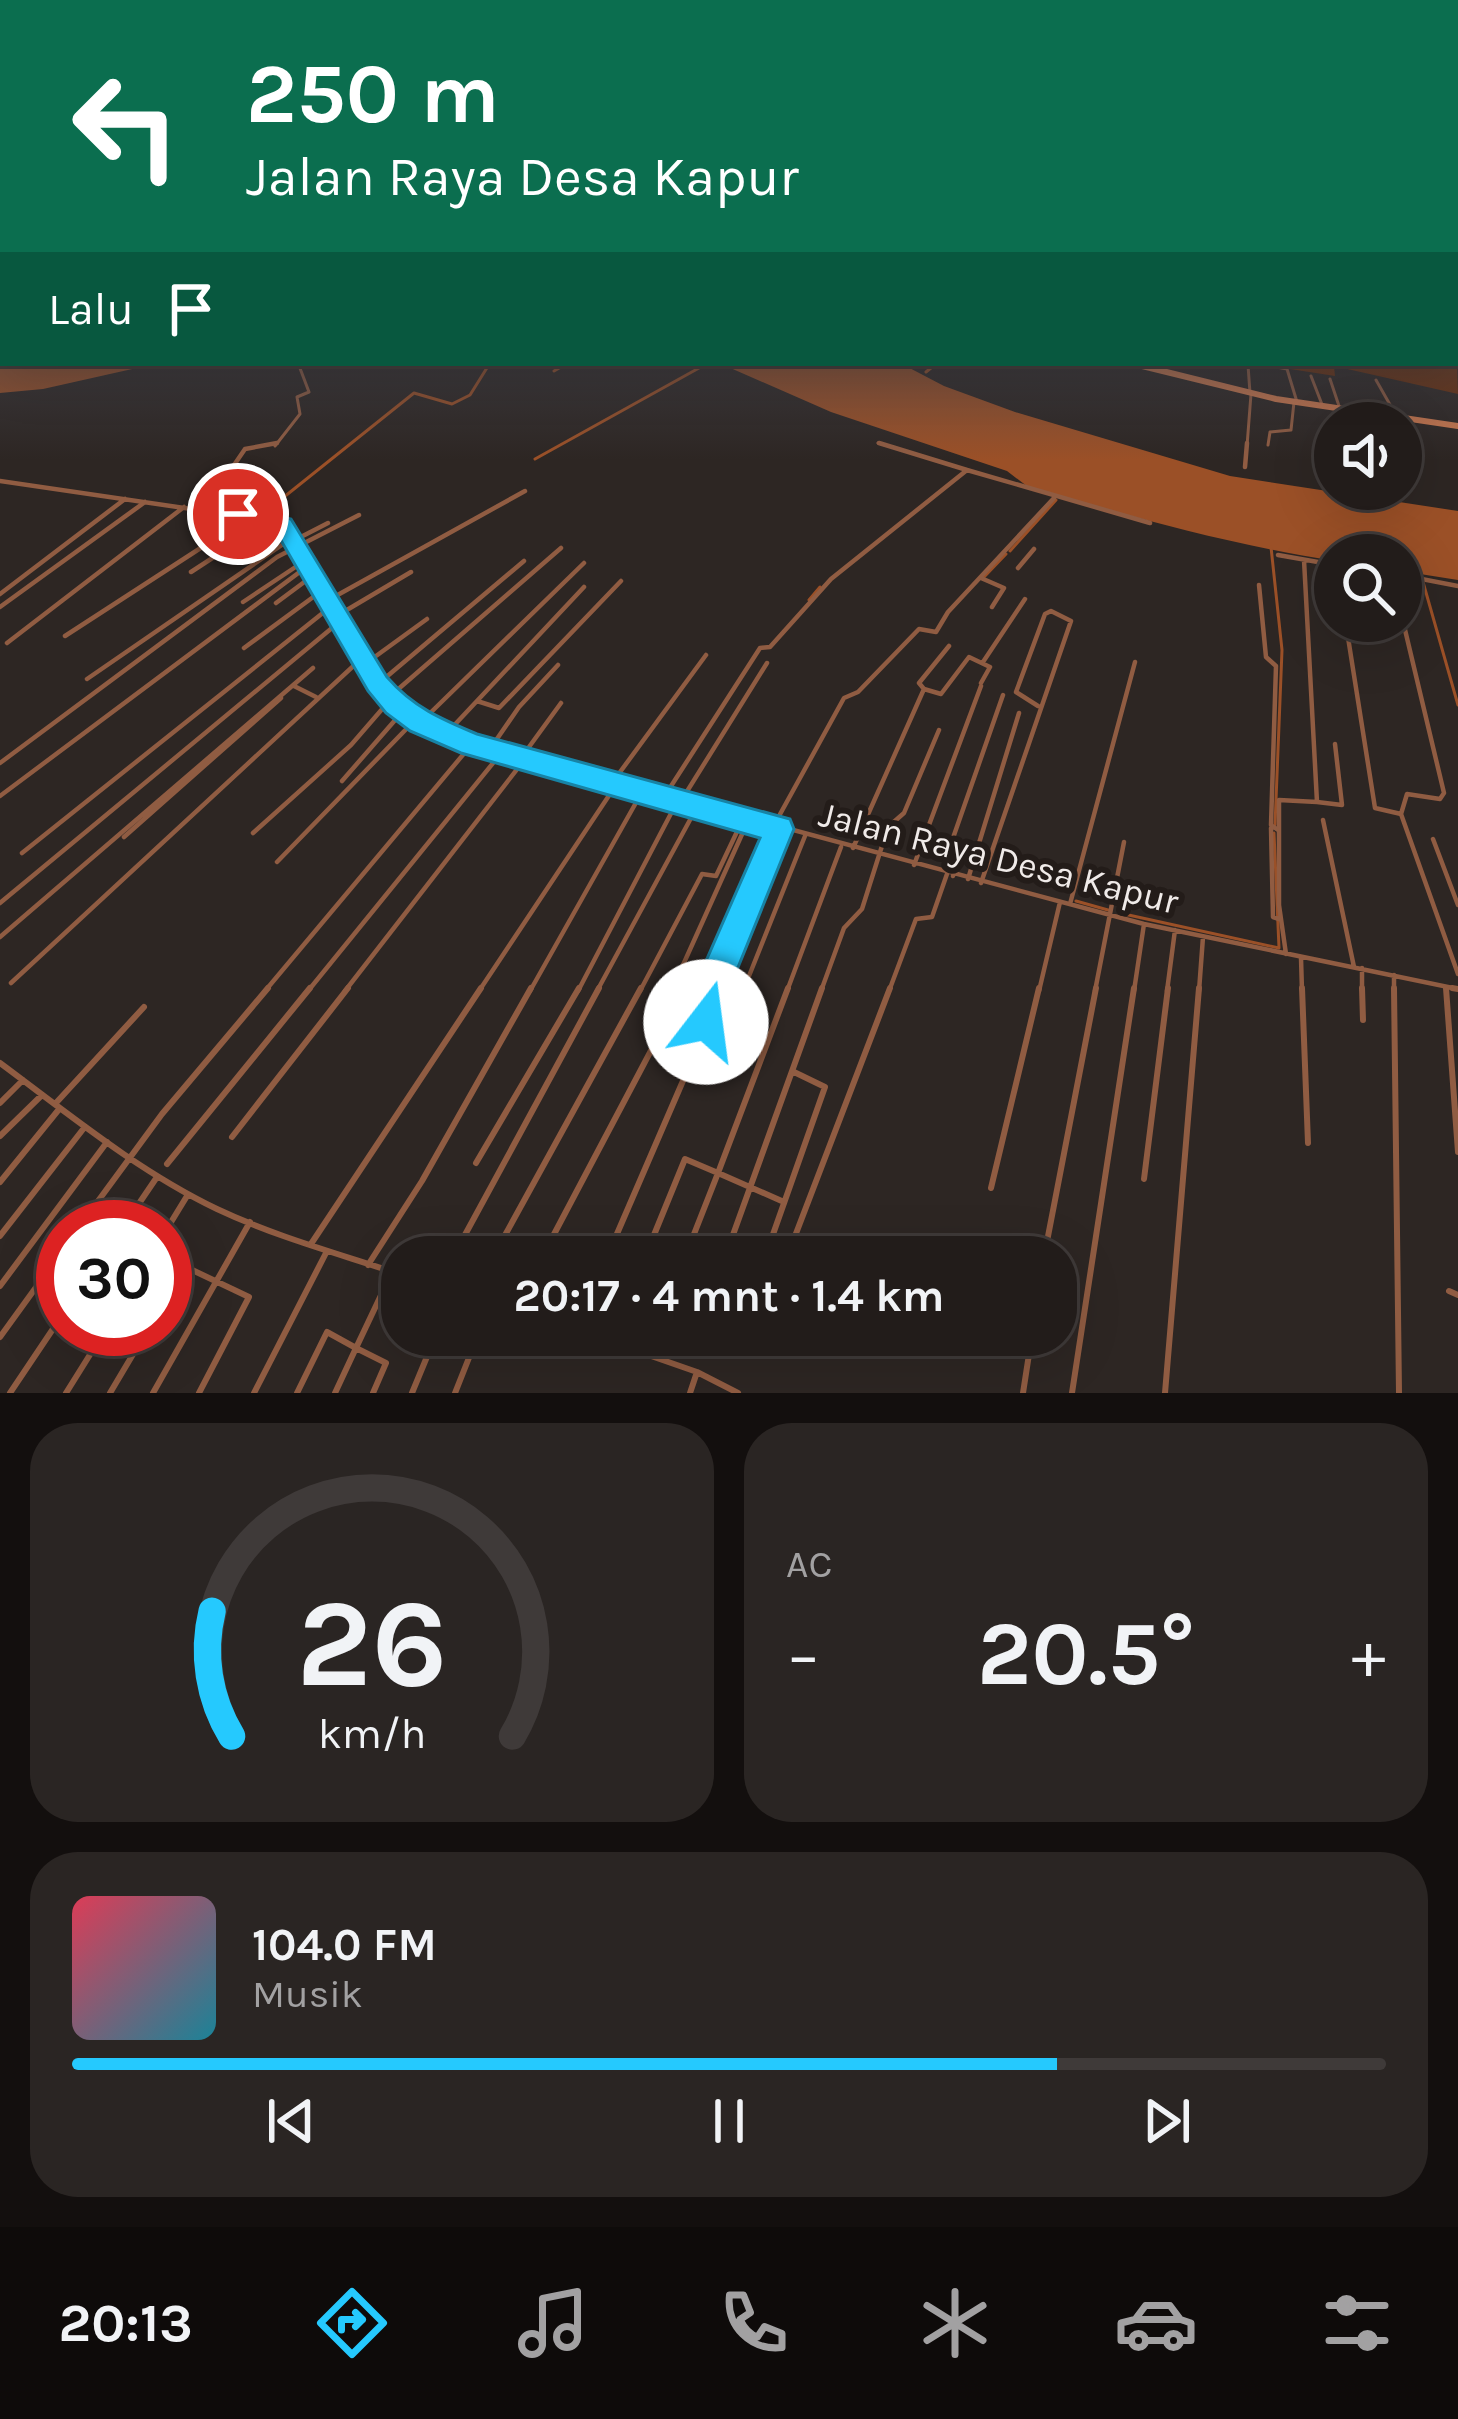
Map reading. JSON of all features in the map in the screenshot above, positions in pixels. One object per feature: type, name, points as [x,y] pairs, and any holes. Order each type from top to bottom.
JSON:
[{"type":"main road","points":[[1142,366],[1314,405]]},
{"type":"main road","points":[[1422,421],[1458,426]]},
{"type":"street","points":[[204,509],[244,448],[274,447],[300,414],[297,398],[309,392],[299,366]]},
{"type":"street","points":[[1245,467],[1251,393],[1248,366]]},
{"type":"street","points":[[1268,446],[1270,432],[1291,430],[1295,402],[1287,369],[1272,366]]},
{"type":"street","points":[[1311,376],[1321,402]]},
{"type":"street","points":[[1330,379],[1338,402]]},
{"type":"street","points":[[1376,380],[1388,402]]},
{"type":"street","points":[[878,443],[1150,523]]},
{"type":"street","points":[[664,797],[760,648],[770,647],[831,579],[911,520],[967,470]]},
{"type":"street","points":[[0,481],[272,519]]},
{"type":"street","points":[[22,853],[327,605],[525,491]]},
{"type":"street","points":[[616,1236],[694,1053],[706,1022],[706,1002],[776,828],[844,698],[858,692],[919,629],[935,633],[944,616],[1054,498]]},
{"type":"street","points":[[0,594],[125,499]]},
{"type":"street","points":[[0,608],[146,502]]},
{"type":"street","points":[[7,643],[184,507]]},
{"type":"street","points":[[0,764],[293,542],[358,515]]},
{"type":"street","points":[[64,637],[250,516]]},
{"type":"street","points":[[191,572],[272,519]]},
{"type":"street","name":"Jalan Raya Desa Kapur","points":[[272,519],[280,521],[336,620],[389,699],[418,721],[472,745],[1144,924],[1458,988]]},
{"type":"street","points":[[87,679],[293,542],[328,524]]},
{"type":"street","points":[[253,833],[351,745],[389,699],[561,548]]},
{"type":"street","points":[[1018,568],[1034,549]]},
{"type":"street","points":[[1278,554],[1314,562]]},
{"type":"street","points":[[1304,560],[1317,802]]},
{"type":"street","points":[[378,684],[524,561]]},
{"type":"street","points":[[277,862],[584,562]]},
{"type":"street","points":[[243,602],[304,565]]},
{"type":"street","points":[[0,796],[304,565]]},
{"type":"street","points":[[0,903],[336,620],[411,572]]},
{"type":"street","points":[[276,603],[311,577]]},
{"type":"street","points":[[981,578],[1004,588],[992,607]]},
{"type":"street","points":[[1422,579],[1458,586]]},
{"type":"street","points":[[476,701],[500,707],[621,581]]},
{"type":"street","points":[[1258,585],[1266,657],[1276,664],[1277,676],[1275,892],[1286,954]]},
{"type":"street","points":[[446,734],[584,587]]},
{"type":"street","points":[[244,648],[320,592]]},
{"type":"street","points":[[983,662],[1025,599]]},
{"type":"street","points":[[981,883],[1071,621],[1051,610],[1045,614],[1016,694],[1038,706]]},
{"type":"street","points":[[11,982],[318,698],[427,619]]},
{"type":"street","points":[[1349,642],[1375,808],[1401,814]]},
{"type":"street","points":[[1408,642],[1444,793],[1440,799],[1407,794],[1401,814],[1458,974]]},
{"type":"street","points":[[914,865],[990,669],[966,658],[940,694],[924,688],[920,683],[949,646]]},
{"type":"street","points":[[311,1244],[614,784],[706,655]]},
{"type":"street","points":[[991,1188],[1065,903],[1135,662]]},
{"type":"street","points":[[476,1163],[570,1005],[679,802],[767,663]]},
{"type":"street","points":[[489,749],[519,706],[558,665]]},
{"type":"street","points":[[0,938],[313,668]]},
{"type":"street","points":[[124,837],[294,686],[318,698]]},
{"type":"street","points":[[853,848],[924,688]]},
{"type":"street","points":[[795,1236],[916,919],[932,917],[961,848],[953,838],[1003,695]]},
{"type":"street","points":[[232,1137],[561,704]]},
{"type":"street","points":[[342,781],[403,711]]},
{"type":"street","points":[[968,879],[1019,712]]},
{"type":"street","points":[[733,1236],[844,928],[862,908],[888,827],[904,813],[939,730]]},
{"type":"street","points":[[1275,829],[1280,799],[1342,805],[1335,744]]},
{"type":"street","points":[[98,1200],[130,1154],[472,745]]},
{"type":"street","points":[[166,1165],[502,752]]},
{"type":"street","points":[[368,1265],[422,1181],[642,792]]},
{"type":"street","points":[[464,1236],[697,807]]},
{"type":"street","points":[[505,1236],[702,874],[717,874],[746,820]]},
{"type":"street","points":[[553,1236],[684,988],[683,965],[746,820]]},
{"type":"street","points":[[1323,820],[1358,968],[1363,1020]]},
{"type":"street","points":[[734,1017],[805,836]]},
{"type":"street","points":[[1433,839],[1458,905]]},
{"type":"street","points":[[1049,1236],[1124,842]]},
{"type":"street","points":[[694,1236],[841,847]]},
{"type":"street","points":[[1072,1393],[1144,924]]},
{"type":"street","points":[[1144,1179],[1174,930]]},
{"type":"street","points":[[1165,1393],[1203,937]]},
{"type":"street","points":[[1301,958],[1308,1143]]},
{"type":"street","points":[[1394,975],[1399,1393]]},
{"type":"street","points":[[1446,987],[1458,1152]]},
{"type":"street","points":[[0,1182],[57,1106],[144,1007]]},
{"type":"street","points":[[0,1063],[84,1128],[188,1194],[250,1222],[381,1269]]},
{"type":"street","points":[[773,1236],[825,1087],[794,1072]]},
{"type":"street","points":[[0,1103],[23,1080]]},
{"type":"street","points":[[0,1136],[42,1095]]},
{"type":"street","points":[[0,1236],[84,1128]]},
{"type":"street","points":[[0,1286],[107,1142]]},
{"type":"street","points":[[654,1236],[685,1159],[784,1202]]},
{"type":"street","points":[[142,1200],[159,1175]]},
{"type":"street","points":[[184,1200],[188,1194]]},
{"type":"street","points":[[153,1393],[250,1222]]},
{"type":"street","points":[[254,1393],[327,1251]]},
{"type":"street","points":[[192,1270],[250,1299],[199,1393]]},
{"type":"street","points":[[0,1337],[36,1287]]},
{"type":"street","points":[[335,1393],[381,1302]]},
{"type":"street","points":[[297,1393],[327,1332],[386,1363],[373,1393]]},
{"type":"street","points":[[10,1393],[36,1354]]},
{"type":"street","points":[[66,1393],[89,1356]]},
{"type":"street","points":[[110,1393],[132,1356]]},
{"type":"street","points":[[412,1393],[427,1356]]},
{"type":"street","points":[[454,1393],[469,1356]]},
{"type":"street","points":[[657,1356],[738,1393]]},
{"type":"street","points":[[1022,1393],[1028,1356]]},
{"type":"street","points":[[691,1393],[697,1372]]},
{"type":"shaded area","points":[[0,366],[146,366],[43,389],[0,393]]},
{"type":"shaded area","points":[[726,366],[906,366],[1015,412],[1230,476],[1314,489],[1314,510],[1422,510],[1422,505],[1458,511],[1458,580],[1422,574],[1422,534],[1314,534],[1314,557],[1180,529],[1028,487],[1007,471],[831,412]]},
{"type":"shaded area","points":[[1334,366],[1335,376],[1290,369]]},
{"type":"shaded area","points":[[1334,366],[1457,366],[1458,394]]},
{"type":"waterway","points":[[274,505],[414,393],[452,404],[470,395],[488,366]]},
{"type":"waterway","points":[[554,371],[563,366]]},
{"type":"waterway","points":[[535,459],[703,366]]},
{"type":"waterway","points":[[926,372],[933,366]]},
{"type":"waterway","points":[[1010,551],[1056,500]]},
{"type":"waterway","points":[[1271,547],[1282,650],[1275,825]]},
{"type":"waterway","points":[[984,577],[1006,554]]},
{"type":"waterway","points":[[1423,582],[1458,705]]},
{"type":"waterway","points":[[809,600],[820,587]]},
{"type":"waterway","points":[[1124,914],[1279,948],[1274,833]]},
{"type":"waterway","points":[[1076,901],[1108,910]]},
{"type":"route","points":[[238,514],[283,524],[378,684],[395,705],[420,723],[472,745],[779,829],[706,1002],[706,1022]]}]
